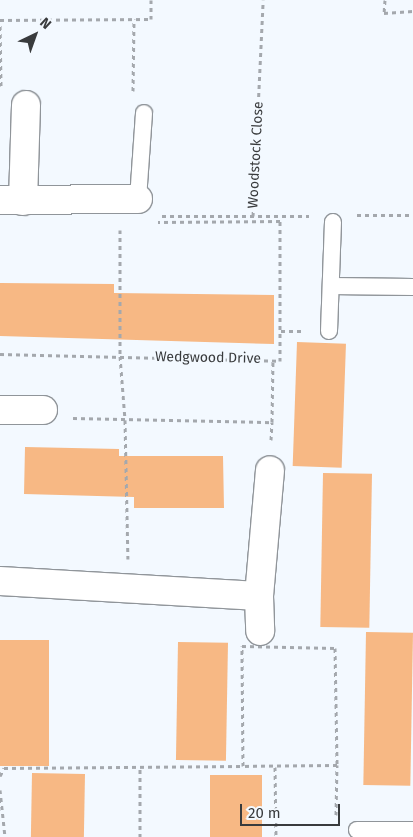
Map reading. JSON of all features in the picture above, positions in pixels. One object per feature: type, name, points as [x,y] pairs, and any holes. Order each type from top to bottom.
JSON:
[{"type":"street","points":[[26,105],[12,200],[143,210]]},
{"type":"street","points":[[0,410],[44,410]]},
{"type":"street","points":[[260,631],[260,596],[270,470]]},
{"type":"street","points":[[0,582],[260,596]]},
{"type":"lane","points":[[143,210],[144,113]]},
{"type":"lane","points":[[329,331],[332,222]]},
{"type":"lane","points":[[331,286],[413,287]]},
{"type":"lane","points":[[357,830],[413,830]]},
{"type":"path","points":[[26,105],[1,104],[0,20],[150,19],[151,0]]},
{"type":"path","name":"Woodstock Close","points":[[143,210],[150,216],[254,216],[263,0]]},
{"type":"path","points":[[385,0],[384,13],[413,11]]},
{"type":"path","points":[[134,19],[132,100],[144,113]]},
{"type":"path","points":[[143,210],[280,221],[280,360],[274,359]]},
{"type":"path","points":[[120,222],[120,356],[125,420],[128,588]]},
{"type":"path","name":"Wedgwood Drive","points":[[0,354],[274,359],[272,422],[60,418],[44,410]]},
{"type":"path","points":[[243,766],[242,646],[335,648],[336,821]]},
{"type":"path","points":[[0,776],[4,768],[337,766]]},
{"type":"path","points":[[140,767],[140,837]]},
{"type":"path","points":[[275,767],[276,837]]},
{"type":"path","points":[[0,790],[5,837]]},
{"type":"building","points":[[0,283],[114,284],[114,293],[274,295],[274,344],[0,336]]},
{"type":"building","points":[[297,342],[346,344],[342,468],[293,466]]},
{"type":"building","points":[[25,447],[119,449],[119,456],[223,456],[224,508],[134,508],[134,497],[24,494]]},
{"type":"building","points":[[323,473],[372,474],[369,628],[320,627]]},
{"type":"building","points":[[366,632],[413,633],[410,786],[363,785]]},
{"type":"building","points":[[0,640],[49,640],[49,766],[0,766]]},
{"type":"building","points":[[178,642],[228,643],[226,761],[176,760]]},
{"type":"building","points":[[32,773],[85,774],[84,837],[31,837]]},
{"type":"building","points":[[210,775],[262,775],[262,837],[210,837]]}]
